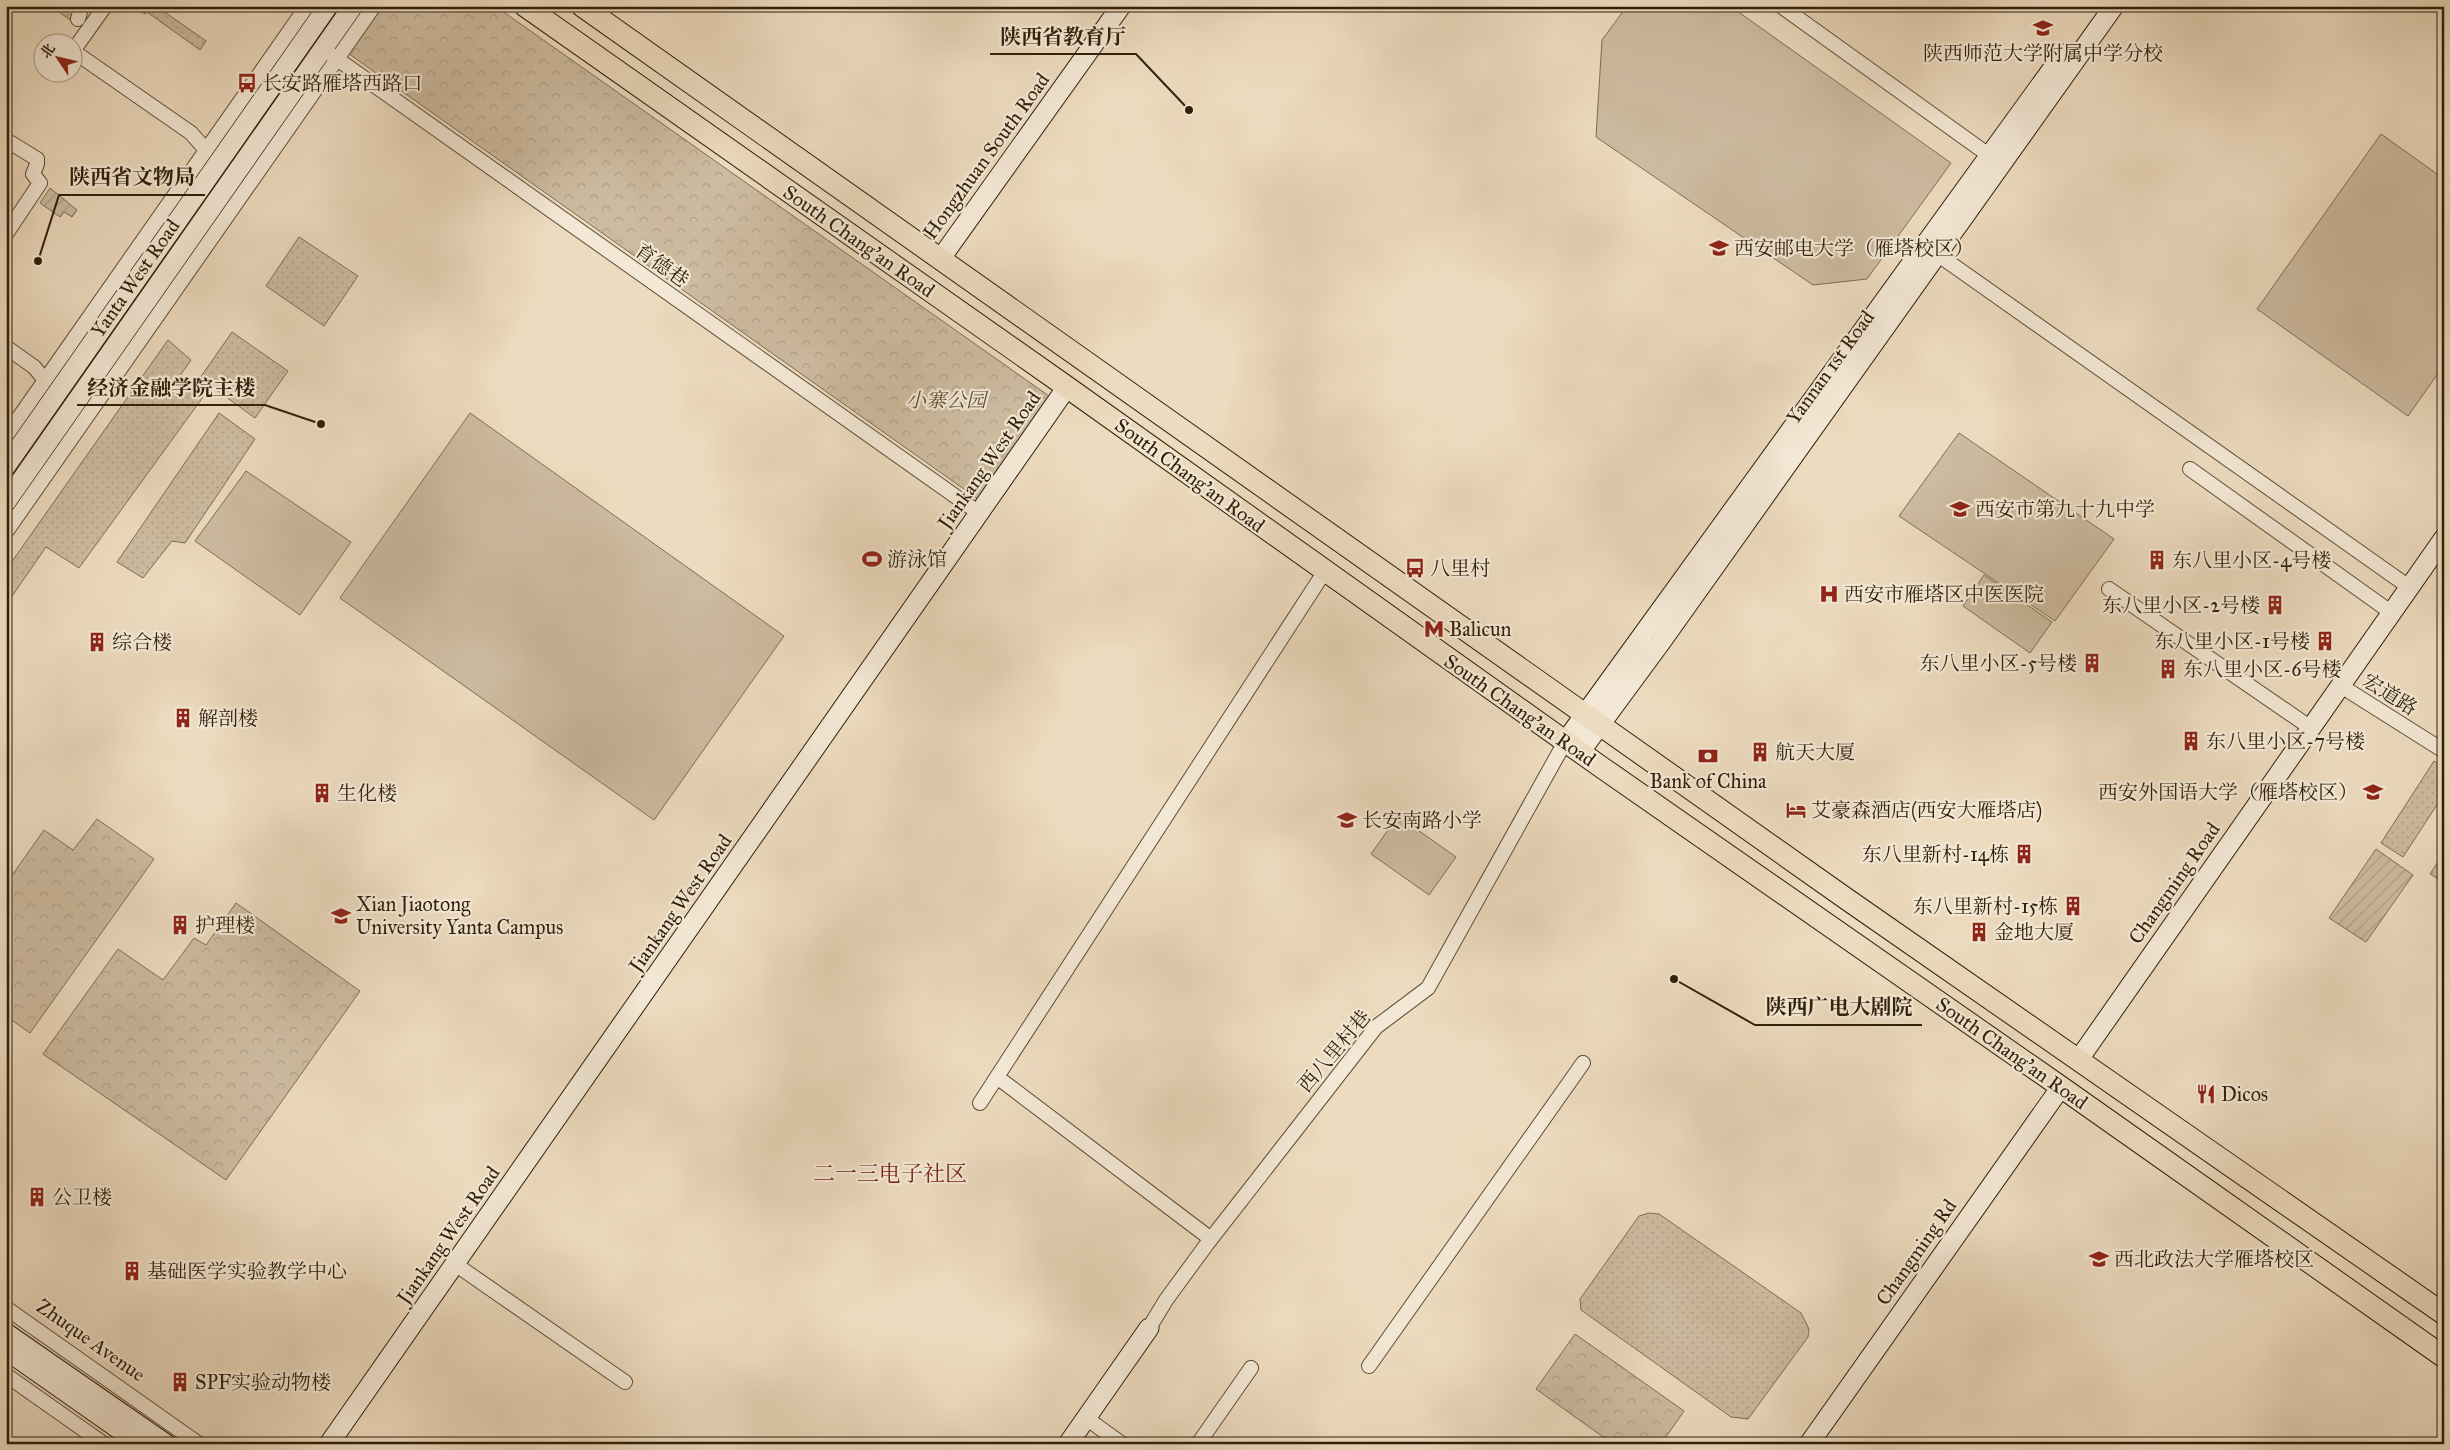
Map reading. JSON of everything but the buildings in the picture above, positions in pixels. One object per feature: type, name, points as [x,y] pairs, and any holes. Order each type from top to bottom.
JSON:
[{"type":"main road","name":"South Chang'an Road","points":[[525,6],[1067,387],[1572,747],[2061,1087],[2444,1357]]},
{"type":"main road","name":"South Chang'an Road","points":[[582,6],[1592,719],[2444,1314]]},
{"type":"street","points":[[105,6],[73,51],[194,136],[206,150]]},
{"type":"street","points":[[6,436],[307,6]]},
{"type":"street","name":"Yanta West Road","points":[[6,466],[328,6]]},
{"type":"street","name":"Yanta West Road","points":[[6,502],[330,54],[353,6]]},
{"type":"street","points":[[6,532],[330,54],[374,6]]},
{"type":"street","name":"Hongzhuan South Road","points":[[941,258],[1121,6]]},
{"type":"street","points":[[1781,6],[1990,156]]},
{"type":"street","name":"Yannan 1st Road","points":[[1931,250],[1990,156],[2098,6]]},
{"type":"street","name":"Yannan 1st Road","points":[[1572,747],[1931,250],[2114,6]]},
{"type":"street","name":"育德巷","points":[[330,54],[979,512]]},
{"type":"street","points":[[6,146],[11,143],[15,144],[35,158],[37,164],[33,174],[40,183],[6,234]]},
{"type":"street","points":[[1931,250],[2409,587]]},
{"type":"street","points":[[6,347],[34,367],[45,380]]},
{"type":"street","name":"Jiankang West Road","points":[[329,1444],[1067,387]]},
{"type":"street","points":[[2190,469],[2392,613]]},
{"type":"street","name":"Changming Road","points":[[2079,1059],[2444,538]]},
{"type":"street","points":[[980,1103],[1325,571]]},
{"type":"street","points":[[2109,589],[2311,728]]},
{"type":"street","name":"宏道路","points":[[2341,686],[2444,751]]},
{"type":"street","name":"西八里村巷","points":[[1149,1328],[1166,1300],[1211,1239],[1376,1027],[1428,988],[1572,747]]},
{"type":"street","points":[[1369,1366],[1583,1063]]},
{"type":"street","points":[[997,1077],[1211,1239]]},
{"type":"street","name":"Changming Rd","points":[[1809,1444],[2061,1087]]},
{"type":"street","points":[[455,1264],[625,1382]]},
{"type":"street","name":"Zhuque Avenue","points":[[6,1308],[199,1444]]},
{"type":"street","points":[[1068,1444],[1149,1328]]},
{"type":"street","points":[[6,1333],[166,1444]]},
{"type":"street","points":[[6,1350],[140,1444]]},
{"type":"street","points":[[1198,1444],[1251,1368]]},
{"type":"street","points":[[6,1375],[104,1444]]},
{"type":"street","points":[[1086,1418],[1122,1444]]},
{"type":"green space","points":[[50,6],[68,6],[78,13],[72,21]]},
{"type":"green space","points":[[138,6],[156,6],[206,41],[200,50],[147,12],[145,14],[137,9]]},
{"type":"green space","name":"小寨公园","points":[[376,6],[495,6],[1049,396],[978,499],[345,51]]},
{"type":"green space","points":[[1627,6],[1730,6],[1951,163],[1867,279],[1813,285],[1596,137],[1602,40]]},
{"type":"green space","points":[[2381,134],[2444,179],[2444,365],[2408,416],[2257,309]]},
{"type":"green space","points":[[50,188],[77,210],[72,217],[64,212],[60,217],[40,203]]},
{"type":"green space","points":[[299,237],[358,276],[324,326],[266,286]]},
{"type":"green space","points":[[232,332],[288,371],[255,418],[200,378]]},
{"type":"green space","points":[[168,340],[191,360],[177,380],[203,397],[79,568],[46,547],[6,605],[6,570]]},
{"type":"green space","points":[[219,413],[255,439],[185,543],[172,541],[143,578],[117,562]]},
{"type":"green space","points":[[470,413],[784,636],[654,820],[340,598]]},
{"type":"green space","points":[[1959,433],[2114,539],[2055,621],[1899,516]]},
{"type":"green space","points":[[246,471],[351,542],[300,615],[195,541]]},
{"type":"green space","points":[[1984,575],[2052,622],[2030,653],[1963,606]]},
{"type":"green space","points":[[2434,761],[2444,767],[2444,794],[2403,857],[2381,843]]},
{"type":"green space","points":[[1398,816],[1456,857],[1429,895],[1371,854]]},
{"type":"green space","points":[[97,819],[154,859],[30,1033],[6,1016],[6,884],[44,830],[73,850]]},
{"type":"green space","points":[[2376,849],[2413,875],[2366,942],[2329,918]]},
{"type":"green space","points":[[2444,853],[2444,882],[2430,874]]},
{"type":"green space","points":[[236,903],[360,991],[226,1180],[43,1054],[118,949],[163,980],[194,938],[206,945]]},
{"type":"green space","points":[[1649,1213],[1659,1214],[1801,1313],[1809,1329],[1808,1337],[1748,1419],[1731,1417],[1581,1310],[1580,1299],[1639,1216]]},
{"type":"green space","points":[[1575,1334],[1684,1411],[1661,1444],[1613,1444],[1536,1389]]},
{"type":"place","name":"陕西师范大学附属中学分校","points":[[2043,28]]},
{"type":"place","name":"长安路雁塔西路口","points":[[247,83]]},
{"type":"place","name":"陕西省教育厅","points":[[1189,110]]},
{"type":"place","name":"西安邮电大学（雁塔校区）","points":[[1719,248]]},
{"type":"place","name":"陕西省文物局","points":[[38,261]]},
{"type":"place","name":"经济金融学院主楼","points":[[321,424]]},
{"type":"place","name":"西安市第九十九中学","points":[[1960,509]]},
{"type":"place","name":"游泳馆","points":[[872,559]]},
{"type":"place","name":"东八里小区-4号楼","points":[[2157,560]]},
{"type":"place","name":"八里村","points":[[1415,568]]},
{"type":"place","name":"西安市雁塔区中医医院","points":[[1829,594]]},
{"type":"place","name":"东八里小区-2号楼","points":[[2275,605]]},
{"type":"place","name":"Balicun","points":[[1434,629]]},
{"type":"place","name":"东八里小区-1号楼","points":[[2325,641]]},
{"type":"place","name":"综合楼","points":[[97,642]]},
{"type":"place","name":"东八里小区-5号楼","points":[[2092,663]]},
{"type":"place","name":"东八里小区-6号楼","points":[[2168,669]]},
{"type":"place","name":"解剖楼","points":[[183,718]]},
{"type":"place","name":"东八里小区-7号楼","points":[[2191,741]]},
{"type":"place","name":"航天大厦","points":[[1760,752]]},
{"type":"place","name":"Bank of China","points":[[1708,756]]},
{"type":"place","name":"西安外国语大学（雁塔校区）","points":[[2373,792]]},
{"type":"place","name":"生化楼","points":[[322,793]]},
{"type":"place","name":"艾豪森酒店(西安大雁塔店)","points":[[1796,810]]},
{"type":"place","name":"长安南路小学","points":[[1347,820]]},
{"type":"place","name":"东八里新村-14栋","points":[[2024,854]]},
{"type":"place","name":"东八里新村-15栋","points":[[2073,906]]},
{"type":"place","name":"Xian Jiaotong University Yanta Campus","points":[[341,916]]},
{"type":"place","name":"护理楼","points":[[180,925]]},
{"type":"place","name":"金地大厦","points":[[1979,932]]},
{"type":"place","name":"陕西广电大剧院","points":[[1674,979]]},
{"type":"place","name":"Dicos","points":[[2206,1094]]},
{"type":"place","name":"公卫楼","points":[[37,1197]]},
{"type":"place","name":"西北政法大学雁塔校区","points":[[2099,1259]]},
{"type":"place","name":"基础医学实验教学中心","points":[[132,1271]]},
{"type":"place","name":"SPF实验动物楼","points":[[180,1382]]},
{"type":"district","name":"二一三电子社区","points":[[890,1173]]}]
